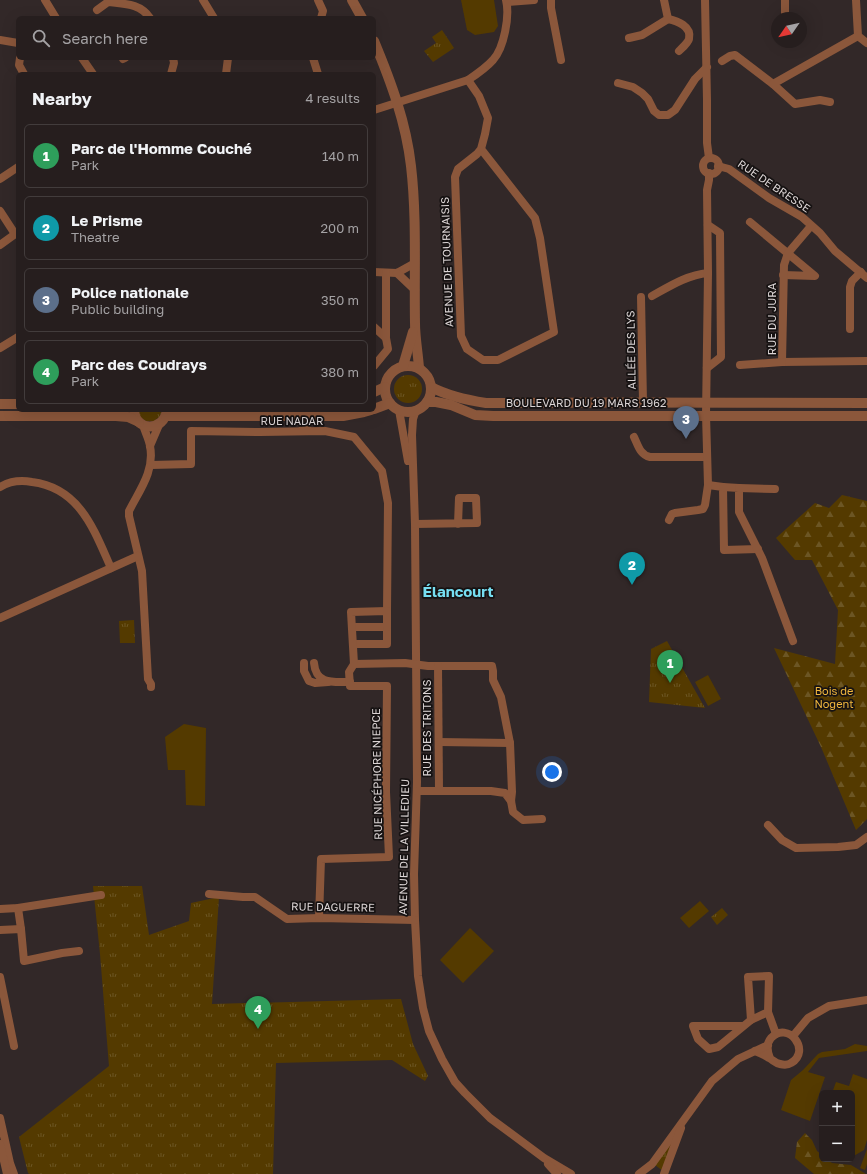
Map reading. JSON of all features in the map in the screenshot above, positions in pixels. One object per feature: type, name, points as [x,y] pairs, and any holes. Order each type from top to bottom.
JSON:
[{"type":"street","points":[[45,0],[55,16]]},
{"type":"street","points":[[203,0],[213,16]]},
{"type":"street","points":[[318,0],[323,11],[322,16]]},
{"type":"street","points":[[352,0],[361,16]]},
{"type":"street","points":[[376,109],[468,80],[480,72],[494,60],[502,45],[506,30],[506,1],[534,0]]},
{"type":"street","points":[[551,0],[551,8],[562,60]]},
{"type":"street","points":[[664,0],[668,19]]},
{"type":"street","points":[[705,0],[708,158],[704,162],[703,166],[705,171],[709,173],[715,172],[717,170],[718,163],[715,160],[708,158]]},
{"type":"street","points":[[784,12],[785,0]]},
{"type":"street","points":[[856,0],[858,36],[867,43]]},
{"type":"street","points":[[97,10],[108,2],[134,5],[146,12],[149,16]]},
{"type":"street","points":[[629,38],[642,35],[668,19],[676,21],[684,26],[689,33],[689,40],[679,51]]},
{"type":"street","points":[[773,84],[858,36]]},
{"type":"street","points":[[0,40],[16,43]]},
{"type":"street","points":[[376,46],[391,82],[403,121],[411,166],[415,215],[415,325],[419,368]]},
{"type":"street","points":[[722,61],[735,55],[773,84],[795,104],[820,100],[830,102]]},
{"type":"street","points":[[20,60],[19,65],[23,72]]},
{"type":"street","points":[[83,60],[92,72]]},
{"type":"street","points":[[172,72],[173,60]]},
{"type":"street","points":[[226,72],[230,60]]},
{"type":"street","points":[[314,60],[317,72]]},
{"type":"street","points":[[618,83],[642,93],[648,99],[654,110],[660,115],[668,115],[675,110],[695,79],[707,67]]},
{"type":"street","points":[[468,80],[479,96],[488,118],[481,149]]},
{"type":"street","name":"AVENUE DE TOURNAISIS","points":[[481,149],[535,218],[540,238],[554,332],[498,360],[483,360],[467,349],[460,336],[455,177],[458,169],[481,149]]},
{"type":"street","name":"RUE DE BRESSE","points":[[718,166],[729,169],[769,198],[802,217],[820,233],[835,251],[864,275]]},
{"type":"street","points":[[0,180],[16,168]]},
{"type":"street","points":[[669,520],[672,514],[675,513],[702,509],[705,505],[708,485],[706,403],[708,225],[706,190],[709,180],[709,173]]},
{"type":"street","points":[[0,212],[16,232]]},
{"type":"street","points":[[750,222],[815,276],[783,275]]},
{"type":"street","points":[[707,368],[722,357],[720,233],[708,225]]},
{"type":"street","name":"RUE DU JURA","points":[[812,226],[788,253],[784,265],[782,362],[867,361]]},
{"type":"street","points":[[0,245],[16,234]]},
{"type":"street","points":[[376,272],[397,273],[415,263]]},
{"type":"street","points":[[376,364],[388,349],[386,338],[386,273]]},
{"type":"street","points":[[397,273],[415,290]]},
{"type":"street","points":[[652,296],[685,278],[708,273]]},
{"type":"street","points":[[850,329],[850,288],[852,281],[864,275]]},
{"type":"street","name":"ALLÉE DES LYS","points":[[641,297],[643,402]]},
{"type":"street","points":[[403,366],[415,325]]},
{"type":"street","points":[[376,329],[386,338]]},
{"type":"street","points":[[0,348],[16,337]]},
{"type":"street","points":[[740,365],[782,362]]},
{"type":"street","points":[[403,366],[414,366],[419,368],[427,376],[431,387],[427,402],[416,410],[405,412],[399,410],[390,403],[387,398],[384,387],[388,376],[392,371],[403,366]]},
{"type":"street","points":[[376,391],[384,387]]},
{"type":"street","name":"BOULEVARD DU 19 MARS 1962","points":[[431,387],[439,392],[463,400],[486,403],[867,402]]},
{"type":"street","name":"BOULEVARD DU 19 MARS 1962","points":[[427,402],[451,405],[475,415],[867,416]]},
{"type":"street","points":[[376,408],[390,403]]},
{"type":"street","points":[[0,404],[16,404]]},
{"type":"street","name":"AVENUE DE LA VILLEDIEU","points":[[399,410],[413,487]]},
{"type":"street","name":"AVENUE DE LA VILLEDIEU","points":[[416,410],[412,426],[417,791],[414,874],[418,976],[423,1008],[429,1031],[457,1084],[490,1118],[544,1158],[571,1174]]},
{"type":"street","points":[[134,412],[136,418],[141,423],[150,446],[151,465],[146,480],[128,516],[142,571],[148,679],[151,687]]},
{"type":"street","points":[[150,446],[166,413],[343,416],[364,412]]},
{"type":"street","points":[[271,415],[273,430],[308,430],[297,416]]},
{"type":"street","points":[[0,416],[116,416],[128,417],[148,427],[159,425]]},
{"type":"street","name":"RUE NADAR","points":[[151,465],[191,464],[191,431],[325,431],[354,437],[382,471],[388,502],[388,599],[387,644],[353,644]]},
{"type":"street","points":[[634,437],[642,453],[646,456],[707,457]]},
{"type":"street","points":[[0,487],[6,483],[21,480],[42,483],[63,493],[78,506],[93,527],[111,568]]},
{"type":"street","points":[[708,485],[775,489]]},
{"type":"street","points":[[723,487],[724,550],[758,549]]},
{"type":"street","points":[[739,488],[739,512],[762,558],[793,641]]},
{"type":"street","points":[[414,524],[458,524]]},
{"type":"street","points":[[0,618],[138,556]]},
{"type":"street","points":[[304,663],[304,671],[309,681],[315,683],[350,682],[349,672],[354,664],[351,612],[387,610]]},
{"type":"street","points":[[352,627],[387,627]]},
{"type":"street","points":[[314,663],[315,669],[319,676],[328,682]]},
{"type":"street","points":[[354,664],[404,663],[438,666],[492,666],[494,671],[493,680],[500,697],[510,743],[511,801],[513,812],[523,820],[542,819]]},
{"type":"street","name":"RUE DES TRITONS","points":[[438,666],[439,790]]},
{"type":"street","name":"RUE NICÉPHORE NIEPCE","points":[[319,918],[322,859],[389,857],[386,792],[387,686],[350,686],[350,682]]},
{"type":"street","points":[[438,742],[510,743]]},
{"type":"street","points":[[417,791],[491,791],[504,794],[511,801]]},
{"type":"street","points":[[768,825],[782,840],[796,848],[856,845],[867,837]]},
{"type":"street","name":"RUE DAGUERRE","points":[[209,894],[255,897],[287,919],[319,918],[415,920]]},
{"type":"street","points":[[0,909],[18,908],[101,895]]},
{"type":"street","points":[[18,908],[24,961],[79,951]]},
{"type":"street","points":[[0,930],[21,929]]},
{"type":"street","points":[[751,1020],[748,977],[768,976],[768,1012],[776,1034]]},
{"type":"street","points":[[0,977],[14,1046]]},
{"type":"street","points":[[794,1036],[808,1018],[829,1006],[867,1000]]},
{"type":"street","points":[[743,1026],[693,1026],[698,1039],[709,1049],[718,1047],[751,1020],[768,1012]]},
{"type":"street","points":[[755,1051],[779,1064],[790,1064],[798,1056],[800,1051],[797,1040],[794,1036],[785,1033],[776,1034],[768,1045],[768,1053],[770,1058]]},
{"type":"street","points":[[640,1174],[652,1164],[712,1081],[738,1059],[768,1045]]},
{"type":"street","points":[[0,1118],[10,1163],[15,1174],[8,1174],[0,1144]]},
{"type":"street","points":[[664,1174],[677,1142],[683,1121]]},
{"type":"street","name":"AVENUE DE LA VILLEDIEU","points":[[544,1158],[558,1174]]},
{"type":"green space","points":[[461,0],[494,0],[498,26],[494,32],[475,35],[467,30]]},
{"type":"green space","points":[[442,30],[454,48],[433,62],[424,51],[436,43],[432,37]]},
{"type":"green space","points":[[408,375],[418,379],[422,389],[418,399],[408,403],[398,399],[394,389],[398,379]]},
{"type":"green space","points":[[139,412],[161,412],[160,416],[154,421],[146,421],[140,417]]},
{"type":"green space","name":"Bois de Nogent","points":[[842,495],[867,501],[867,819],[856,830],[821,747],[774,648],[835,664],[838,610],[812,560],[795,560],[776,538],[815,503],[829,508]]},
{"type":"green space","points":[[134,620],[135,643],[120,643],[119,621]]},
{"type":"green space","points":[[667,641],[705,708],[649,702],[651,649]]},
{"type":"green space","points":[[708,675],[721,699],[708,706],[695,682]]},
{"type":"green space","points":[[184,724],[206,728],[205,806],[186,805],[185,770],[168,770],[165,737]]},
{"type":"green space","points":[[93,886],[142,886],[149,935],[189,921],[191,903],[219,897],[212,1004],[401,999],[413,1044],[428,1076],[425,1081],[392,1060],[276,1063],[273,1174],[29,1174],[19,1137],[109,1066]]},
{"type":"green space","points":[[700,901],[709,911],[689,928],[680,918]]},
{"type":"green space","points":[[722,908],[728,915],[717,925],[711,917]]},
{"type":"green space","points":[[470,928],[494,951],[463,983],[440,960]]},
{"type":"green space","points":[[855,1044],[867,1046],[867,1051],[819,1058],[808,1072],[825,1077],[821,1090],[819,1090],[819,1095],[810,1121],[781,1110],[791,1080],[818,1054],[822,1052],[845,1049]]},
{"type":"green space","points":[[853,1074],[867,1079],[867,1140],[864,1150],[855,1155],[855,1090],[833,1090],[836,1082],[849,1086]]},
{"type":"green space","points":[[678,1132],[663,1171],[655,1165]]},
{"type":"green space","points":[[805,1133],[812,1140],[819,1153],[819,1162],[851,1165],[866,1174],[814,1174],[795,1158],[797,1142]]},
{"type":"green space","points":[[867,1149],[867,1164],[865,1170],[860,1168]]},
{"type":"place","name":"Police nationale","points":[[686,439]]},
{"type":"place","name":"Le Prisme","points":[[632,585]]},
{"type":"place","name":"Parc de l'Homme Couché","points":[[670,683]]},
{"type":"place","name":"Parc des Coudrays","points":[[258,1029]]},
{"type":"district","name":"Élancourt","points":[[458,592]]}]
